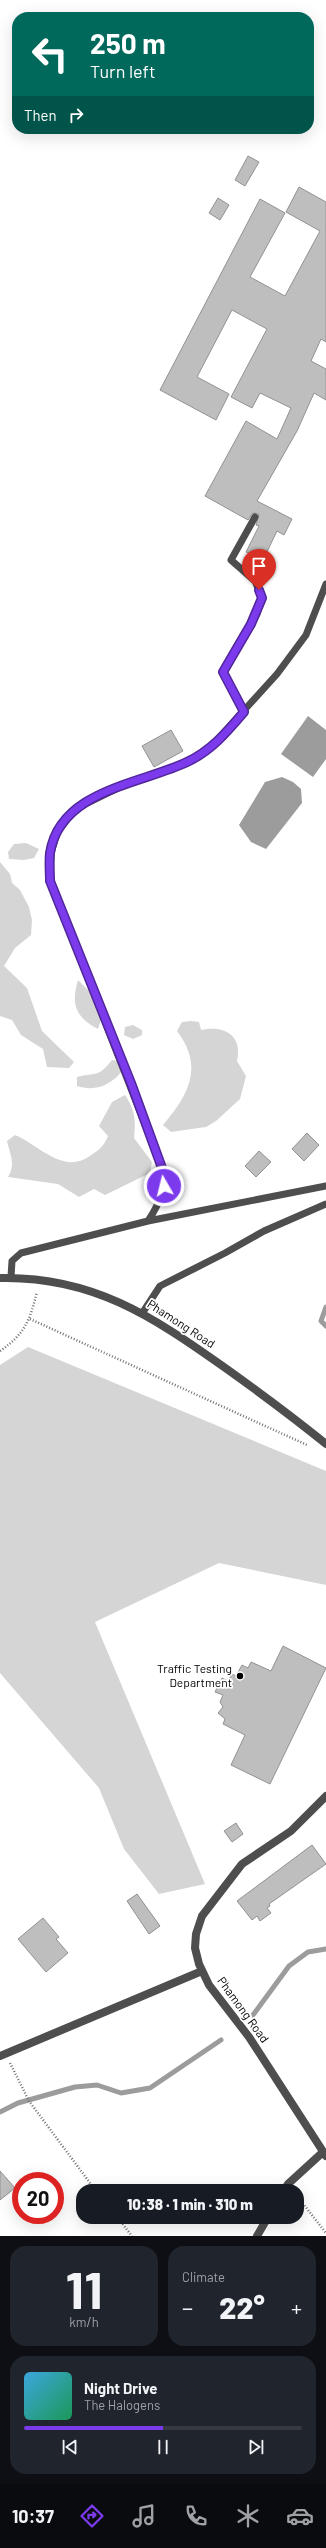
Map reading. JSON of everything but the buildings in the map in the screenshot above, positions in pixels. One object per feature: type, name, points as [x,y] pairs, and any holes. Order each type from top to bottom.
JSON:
[{"type":"street","name":"Phamong Road","points":[[0,1278],[11,1277],[40,1281],[106,1296],[143,1312],[177,1334],[283,1409],[326,1444]]},
{"type":"street","name":"Phamong Road","points":[[324,2154],[249,2037],[209,1985],[202,1971],[195,1948],[196,1934],[202,1916],[242,1864],[291,1831],[326,1796]]},
{"type":"street","points":[[3,2055],[202,1971]]},
{"type":"street","points":[[288,2184],[324,2154]]},
{"type":"street","points":[[257,2236],[264,2224]]},
{"type":"lane","points":[[244,712],[223,672],[254,620],[262,598],[255,581],[231,560],[255,517]]},
{"type":"lane","points":[[148,1221],[159,1204],[164,1186],[162,1168],[50,881],[50,853],[58,833],[75,809],[130,782],[187,762],[209,749],[277,674],[306,635],[326,584]]},
{"type":"lane","points":[[11,1277],[12,1261],[21,1253],[148,1221],[326,1186]]},
{"type":"lane","points":[[143,1312],[160,1286],[225,1254],[264,1231],[326,1204]]},
{"type":"path","points":[[0,1352],[16,1340],[30,1319],[40,1281]]},
{"type":"path","points":[[30,1319],[312,1447]]},
{"type":"path","points":[[3,2055],[29,2101],[91,2184]]},
{"type":"path","points":[[304,2205],[326,2233]]},
{"type":"path","points":[[123,2224],[132,2236]]},
{"type":"shaded area","points":[[308,716],[326,730],[326,759],[313,777],[281,754]]},
{"type":"shaded area","points":[[282,777],[293,782],[301,789],[302,803],[266,849],[251,842],[239,825],[265,782]]},
{"type":"shaded area","points":[[26,843],[39,849],[34,858],[24,860],[9,859],[8,852],[14,844]]},
{"type":"shaded area","points":[[0,862],[10,874],[12,883],[20,890],[29,907],[32,920],[31,935],[15,948],[4,966],[27,988],[42,1031],[74,1062],[69,1068],[47,1067],[43,1049],[21,1035],[12,1020],[0,1016]]},
{"type":"shaded area","points":[[78,980],[89,991],[101,1020],[98,1029],[84,1020],[77,1009],[75,996]]},
{"type":"shaded area","points":[[182,1022],[199,1022],[201,1030],[217,1029],[230,1034],[234,1038],[237,1044],[237,1061],[246,1076],[240,1099],[216,1121],[206,1127],[171,1132],[163,1125],[172,1114],[186,1091],[190,1080],[191,1068],[190,1057],[185,1044],[177,1031]]},
{"type":"shaded area","points":[[133,1025],[142,1030],[142,1035],[133,1039],[124,1035],[125,1027]]},
{"type":"shaded area","points":[[112,1060],[119,1061],[123,1070],[113,1080],[97,1088],[84,1088],[77,1086],[77,1077],[100,1072]]},
{"type":"shaded area","points":[[125,1095],[133,1110],[135,1126],[134,1138],[152,1162],[150,1173],[105,1195],[94,1189],[79,1197],[58,1184],[8,1177],[12,1163],[7,1141],[15,1135],[51,1156],[61,1160],[70,1162],[80,1161],[101,1148],[108,1136],[99,1126],[112,1102]]},
{"type":"shaded area","points":[[28,1347],[326,1471],[326,1585],[219,1563],[95,1622],[205,1884],[159,1894],[124,1849],[99,1788],[0,1673],[0,1365]]},
{"type":"waterway","points":[[326,1307],[321,1321],[326,1326]]},
{"type":"waterway","points":[[253,2015],[289,1966],[308,1952],[326,1949]]},
{"type":"waterway","points":[[0,2112],[18,2103],[75,2087],[97,2085],[121,2093],[150,2088],[221,2040]]},
{"type":"place","name":"Traffic Testing Department","points":[[240,1676]]},
{"type":"route","points":[[164,1186],[162,1168],[131,1083],[79,957],[50,881],[50,853],[58,833],[75,809],[130,782],[187,762],[209,749],[244,712],[223,672],[257,614],[262,598],[259,590]]}]
